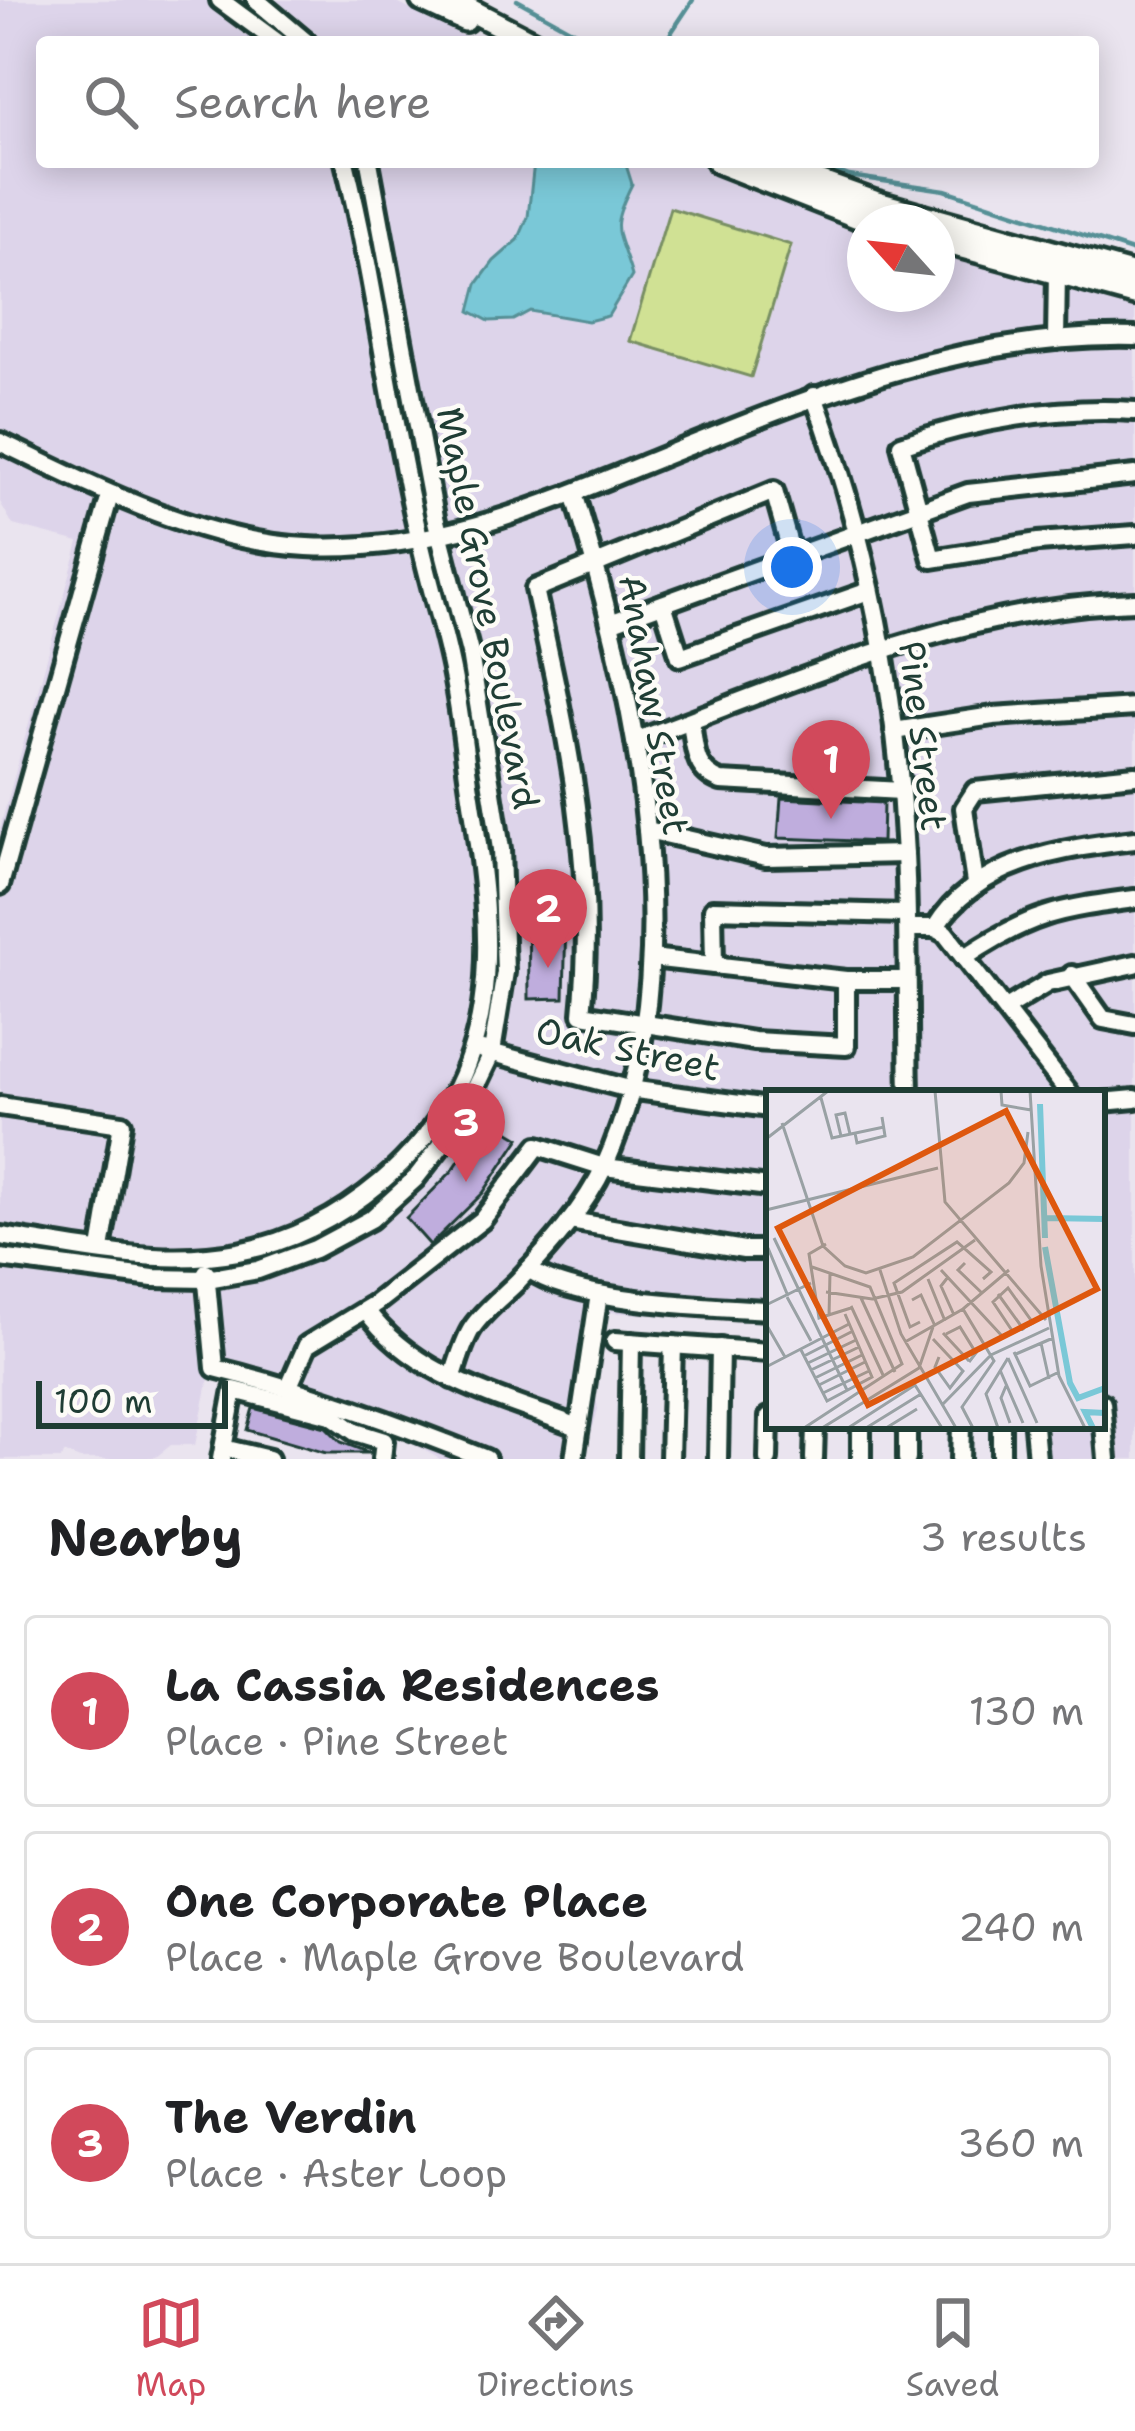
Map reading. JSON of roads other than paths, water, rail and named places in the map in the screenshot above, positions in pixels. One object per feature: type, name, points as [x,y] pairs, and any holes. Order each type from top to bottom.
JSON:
[{"type":"main road","points":[[422,0],[491,36]]},
{"type":"main road","points":[[451,0],[520,36]]},
{"type":"main road","points":[[733,168],[847,213]]},
{"type":"main road","points":[[780,168],[874,202],[1135,275]]},
{"type":"main road","points":[[955,245],[1135,294]]},
{"type":"street","points":[[220,0],[243,6],[271,36]]},
{"type":"street","points":[[256,0],[299,36]]},
{"type":"street","name":"Maple Grove Boulevard","points":[[0,1236],[205,1257],[255,1250],[304,1232],[356,1203],[421,1142],[483,1050],[487,918],[451,664],[419,540],[346,168]]},
{"type":"street","name":"Maple Grove Boulevard","points":[[0,1258],[153,1278],[207,1279],[258,1270],[315,1249],[371,1219],[437,1154],[474,1094],[505,972],[501,849],[470,653],[440,536],[371,168]]},
{"type":"street","points":[[1056,340],[1057,271]]},
{"type":"street","points":[[0,442],[110,495],[240,536],[303,547],[384,546],[514,517],[814,396],[939,357],[1056,340],[1135,337]]},
{"type":"street","name":"Pine Street","points":[[814,396],[855,532],[894,731],[905,854],[909,1090]]},
{"type":"street","points":[[1135,411],[1070,412],[994,421],[901,445],[932,559],[1038,542],[1135,535]]},
{"type":"street","points":[[610,623],[918,508],[1004,486],[1135,475]]},
{"type":"street","points":[[792,554],[774,491],[535,590],[580,809],[588,950],[582,1014],[754,1041],[846,1046],[846,980]]},
{"type":"street","name":"Anahaw Street","points":[[452,1378],[472,1327],[570,1221],[604,1166],[644,1024],[651,958],[647,830],[635,742],[610,623],[574,493]]},
{"type":"street","points":[[0,885],[110,495]]},
{"type":"street","points":[[663,604],[680,657],[869,591]]},
{"type":"street","points":[[635,742],[934,633],[1036,610],[1135,602]]},
{"type":"street","points":[[894,731],[993,716],[1135,707]]},
{"type":"street","points":[[691,721],[697,760],[710,777],[721,781],[901,791]]},
{"type":"street","points":[[975,883],[964,808],[975,791],[1135,775]]},
{"type":"street","points":[[647,830],[766,857],[905,854]]},
{"type":"street","points":[[935,928],[947,908],[975,883],[1060,851],[1135,840]]},
{"type":"street","points":[[964,958],[1008,928],[1034,917],[1135,899]]},
{"type":"street","points":[[714,965],[712,909],[907,921],[935,928],[945,933],[1067,1090]]},
{"type":"street","points":[[651,958],[846,980],[906,980]]},
{"type":"street","points":[[1005,1009],[1028,992],[1072,975],[1135,964]]},
{"type":"street","points":[[1072,975],[1103,1019],[1135,1024]]},
{"type":"street","name":"Oak Street","points":[[483,1050],[629,1089],[766,1108]]},
{"type":"street","points":[[1105,1102],[1135,1099]]},
{"type":"street","points":[[0,1106],[122,1124],[100,1249]]},
{"type":"street","points":[[289,1386],[308,1345],[366,1310],[482,1220],[538,1146],[604,1166],[766,1187]]},
{"type":"street","points":[[570,1221],[766,1250]]},
{"type":"street","points":[[205,1257],[215,1368],[369,1412],[486,1459]]},
{"type":"street","points":[[529,1269],[540,1278],[598,1294],[766,1310]]},
{"type":"street","points":[[574,1459],[598,1294]]},
{"type":"street","points":[[366,1310],[386,1338],[422,1364],[578,1427]]},
{"type":"street","points":[[629,1459],[623,1341],[766,1352]]},
{"type":"street","points":[[670,1459],[673,1345]]},
{"type":"street","points":[[718,1459],[720,1348]]},
{"type":"street","points":[[269,1459],[222,1454],[234,1390],[331,1415],[355,1432],[384,1441],[382,1459]]},
{"type":"street","points":[[768,1459],[769,1429]]},
{"type":"street","points":[[960,1459],[962,1429]]},
{"type":"street","points":[[1034,1429],[1037,1459]]},
{"type":"street","points":[[1104,1429],[1107,1459]]},
{"type":"water","points":[[533,168],[627,168],[632,184],[618,230],[632,276],[608,316],[588,321],[530,311],[513,320],[489,321],[470,311],[477,284],[518,240],[528,217]]},
{"type":"waterway","points":[[517,0],[582,36]]},
{"type":"waterway","points":[[669,36],[693,0]]},
{"type":"waterway","points":[[828,168],[849,176],[945,190],[1135,252]]},
{"type":"place","name":"La Cassia Residences","points":[[831,819]]},
{"type":"place","name":"One Corporate Place","points":[[548,968]]},
{"type":"place","name":"The Verdin","points":[[466,1182]]}]
